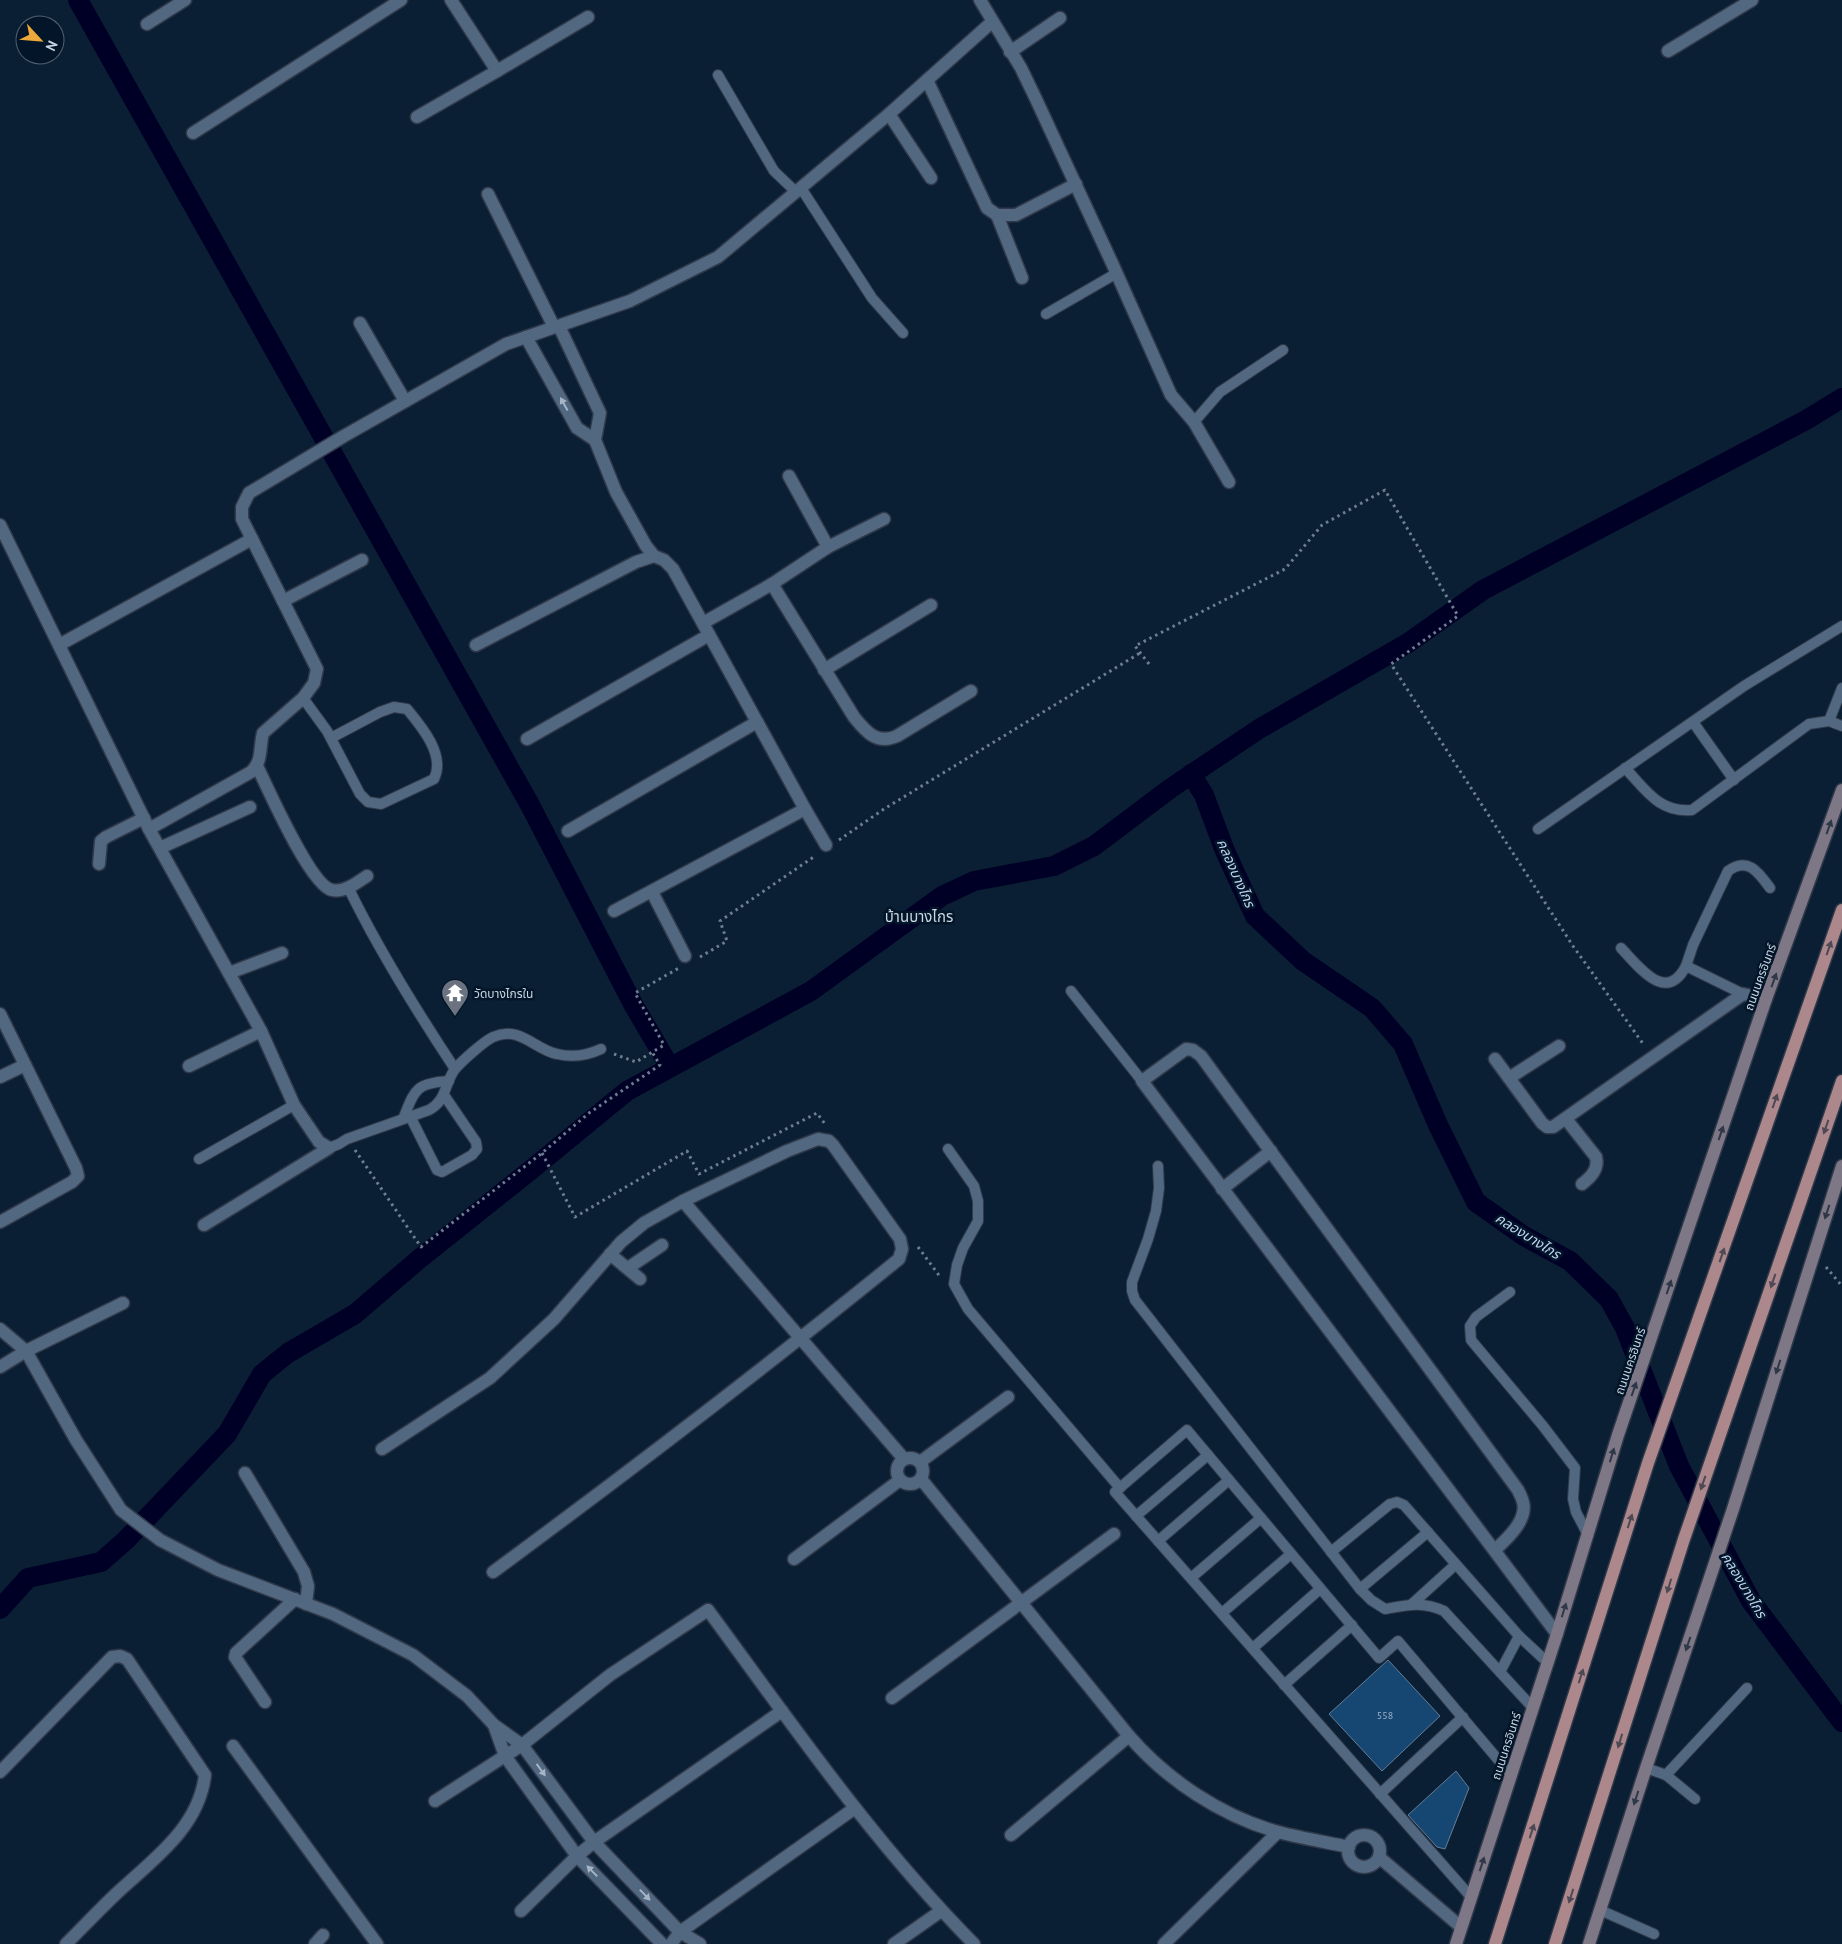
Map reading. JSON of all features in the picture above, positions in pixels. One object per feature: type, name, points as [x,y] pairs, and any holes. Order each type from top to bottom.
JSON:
[{"type":"main road","name":"ถนนนครอินทร์","points":[[1456,1944],[1557,1634],[1618,1435],[1654,1334],[1766,999],[1842,790]]},
{"type":"main road","points":[[1495,1944],[1648,1463],[1842,910]]},
{"type":"main road","points":[[1555,1944],[1684,1539],[1842,1081]]},
{"type":"main road","points":[[1589,1944],[1733,1509],[1842,1166]]},
{"type":"street","points":[[147,24],[184,0]]},
{"type":"street","points":[[193,133],[401,0]]},
{"type":"street","points":[[451,0],[497,71]]},
{"type":"street","points":[[980,0],[1021,68],[1117,273],[1171,395],[1194,422],[1229,482]]},
{"type":"street","points":[[1668,51],[1752,0]]},
{"type":"street","points":[[417,117],[588,17]]},
{"type":"street","points":[[1010,52],[1060,18]]},
{"type":"street","points":[[99,864],[101,841],[106,837],[147,824],[251,772],[257,766],[260,758],[263,733],[303,698],[314,683],[317,669],[242,519],[242,506],[249,493],[319,450],[506,344],[630,300],[718,257],[889,114],[992,22]]},
{"type":"street","points":[[927,80],[987,208],[997,215],[1022,278]]},
{"type":"street","points":[[889,114],[931,178]]},
{"type":"street","points":[[997,215],[1016,215],[1076,184]]},
{"type":"street","points":[[488,194],[600,413],[595,440],[616,492],[646,546],[654,556],[664,560],[673,569],[826,847]]},
{"type":"street","points":[[360,323],[404,402]]},
{"type":"street","points":[[526,337],[577,428],[595,440]]},
{"type":"street","points":[[789,476],[828,547]]},
{"type":"street","points":[[703,623],[772,584],[828,547],[884,519]]},
{"type":"street","points":[[0,525],[147,824],[261,1031],[294,1105],[319,1142],[329,1148],[204,1225]]},
{"type":"street","points":[[59,645],[252,539]]},
{"type":"street","points":[[476,644],[636,562],[654,556]]},
{"type":"street","points":[[283,601],[362,560]]},
{"type":"street","points":[[772,584],[824,670],[863,728],[874,737],[887,740],[897,736],[971,691]]},
{"type":"street","points":[[824,670],[931,606]]},
{"type":"street","points":[[527,739],[710,635]]},
{"type":"street","points":[[568,831],[757,722]]},
{"type":"street","points":[[257,766],[292,838],[319,882],[326,889],[335,891],[348,887],[367,876]]},
{"type":"street","points":[[160,848],[250,807]]},
{"type":"street","points":[[614,912],[805,809]]},
{"type":"street","points":[[652,892],[688,960]]},
{"type":"street","points":[[229,973],[282,953]]},
{"type":"street","points":[[1495,1059],[1542,1123],[1547,1127],[1553,1127],[1743,994],[1766,999]]},
{"type":"street","points":[[0,1014],[76,1168],[78,1176],[72,1182],[0,1222]]},
{"type":"street","points":[[189,1066],[261,1031]]},
{"type":"street","points":[[1509,1078],[1559,1046]]},
{"type":"street","points":[[1495,1550],[1509,1537],[1524,1513],[1524,1502],[1518,1490],[1201,1056],[1193,1050],[1186,1049],[1142,1081],[1557,1634]]},
{"type":"street","points":[[0,1078],[25,1065]]},
{"type":"street","points":[[1566,1119],[1596,1157],[1598,1164],[1594,1173],[1582,1184]]},
{"type":"street","points":[[382,1449],[490,1378],[554,1319],[610,1254],[630,1233],[644,1223],[682,1201],[787,1151],[818,1139],[829,1141],[833,1145],[900,1240],[902,1249],[898,1259],[800,1339],[636,1466],[493,1572]]},
{"type":"street","points":[[1222,1189],[1270,1151]]},
{"type":"street","points":[[682,1201],[904,1459]]},
{"type":"street","points":[[628,1268],[662,1245]]},
{"type":"street","points":[[610,1254],[640,1278]]},
{"type":"street","points":[[0,1367],[26,1351],[123,1303]]},
{"type":"street","points":[[0,1329],[26,1351],[76,1440],[121,1510],[160,1540],[218,1570],[333,1614],[414,1655],[467,1696],[494,1725],[522,1745],[594,1842],[680,1932],[700,1944]]},
{"type":"street","points":[[920,1462],[1008,1397]]},
{"type":"street","points":[[910,1457],[920,1462],[923,1473],[921,1478],[911,1484],[900,1480],[897,1474],[897,1468],[904,1459],[910,1457]]},
{"type":"street","points":[[245,1473],[304,1572],[308,1586],[300,1602],[236,1653],[235,1657],[265,1702]]},
{"type":"street","points":[[921,1478],[1129,1736],[1168,1774],[1225,1810],[1278,1832],[1349,1847]]},
{"type":"street","points":[[794,1559],[900,1480]]},
{"type":"street","points":[[892,1698],[1114,1534]]},
{"type":"street","points":[[436,1800],[522,1745],[610,1675],[708,1610],[855,1808],[941,1911],[974,1944]]},
{"type":"street","points":[[0,1772],[112,1657],[120,1656],[127,1659],[205,1775],[203,1790],[195,1810],[173,1841],[66,1944]]},
{"type":"street","points":[[521,1911],[577,1856],[594,1842],[782,1711]]},
{"type":"street","points":[[494,1725],[506,1756],[577,1856],[662,1944]]},
{"type":"street","points":[[1011,1835],[1129,1736]]},
{"type":"street","points":[[233,1746],[377,1944]]},
{"type":"street","points":[[671,1944],[680,1932],[855,1808]]},
{"type":"street","points":[[1164,1944],[1278,1832]]},
{"type":"street","points":[[1369,1836],[1379,1844],[1379,1857],[1370,1866],[1359,1866],[1350,1858],[1349,1847],[1357,1837],[1369,1836]]},
{"type":"street","points":[[1379,1857],[1461,1927]]},
{"type":"street","points":[[894,1944],[941,1911]]},
{"type":"lane","points":[[718,75],[774,170],[798,190],[872,298],[902,333]]},
{"type":"lane","points":[[1046,314],[1117,273]]},
{"type":"lane","points":[[1194,422],[1220,392],[1283,350]]},
{"type":"lane","points":[[1538,829],[1744,686],[1842,626]]},
{"type":"lane","points":[[1829,721],[1842,688]]},
{"type":"lane","points":[[303,698],[331,738],[360,794],[368,802],[381,804],[434,779],[437,773],[437,762],[427,733],[407,709],[394,707],[380,712],[331,738]]},
{"type":"lane","points":[[1626,768],[1658,803],[1681,811],[1692,810],[1809,724],[1829,721],[1842,726]]},
{"type":"lane","points":[[1694,722],[1734,780]]},
{"type":"lane","points":[[1621,948],[1657,982],[1666,984],[1682,974],[1693,945],[1728,872],[1735,866],[1745,865],[1753,868],[1770,888]]},
{"type":"lane","points":[[348,887],[407,997],[455,1069]]},
{"type":"lane","points":[[1686,966],[1743,994]]},
{"type":"lane","points":[[1071,991],[1142,1081]]},
{"type":"lane","points":[[329,1148],[347,1139],[438,1105],[455,1069],[493,1037],[504,1034],[524,1037],[555,1054],[585,1056],[601,1049]]},
{"type":"lane","points":[[444,1095],[476,1142],[477,1149],[472,1155],[442,1172],[437,1170],[406,1118],[413,1096],[421,1086],[431,1082],[449,1081]]},
{"type":"lane","points":[[199,1159],[294,1105]]},
{"type":"lane","points":[[948,1149],[974,1186],[978,1201],[978,1221],[963,1248],[957,1265],[954,1284],[968,1309],[1120,1488]]},
{"type":"lane","points":[[1158,1166],[1159,1188],[1156,1211],[1132,1282],[1135,1300],[1331,1552],[1371,1600],[1385,1609],[1412,1604],[1430,1605],[1444,1611],[1533,1708]]},
{"type":"lane","points":[[1510,1292],[1476,1317],[1470,1326],[1471,1340],[1543,1426],[1575,1468],[1573,1499],[1576,1512],[1588,1535]]},
{"type":"lane","points":[[1471,1897],[1115,1492],[1187,1430],[1379,1658],[1398,1641],[1511,1775]]},
{"type":"lane","points":[[1136,1516],[1208,1455]]},
{"type":"lane","points":[[1158,1541],[1229,1480]]},
{"type":"lane","points":[[1331,1552],[1383,1508],[1397,1502],[1404,1505],[1519,1636],[1547,1662]]},
{"type":"lane","points":[[1191,1578],[1261,1518]]},
{"type":"lane","points":[[1360,1588],[1428,1532]]},
{"type":"lane","points":[[1222,1613],[1291,1554]]},
{"type":"lane","points":[[1412,1604],[1455,1564]]},
{"type":"lane","points":[[1253,1648],[1320,1588]]},
{"type":"lane","points":[[1284,1685],[1352,1625]]},
{"type":"lane","points":[[1500,1672],[1519,1636]]},
{"type":"lane","points":[[1666,1775],[1747,1688]]},
{"type":"lane","points":[[1380,1794],[1463,1717]]},
{"type":"lane","points":[[1646,1768],[1666,1775],[1695,1798]]},
{"type":"lane","points":[[1600,1910],[1654,1934]]},
{"type":"path","points":[[1149,664],[1135,646],[1285,569],[1322,525],[1385,490],[1458,616],[1391,664],[1573,946],[1653,1058]]},
{"type":"path","points":[[601,1049],[636,1062],[664,1044],[635,993],[688,960],[727,941],[720,921],[884,809],[1140,653]]},
{"type":"path","points":[[347,1139],[421,1247],[542,1153],[589,1113],[660,1065],[652,1052]]},
{"type":"path","points":[[542,1153],[575,1217],[687,1151],[699,1174],[817,1113],[829,1129]]},
{"type":"path","points":[[913,1241],[943,1281]]},
{"type":"path","points":[[1814,1253],[1842,1286]]},
{"type":"building","points":[[1388,1660],[1440,1716],[1382,1771],[1329,1714]]},
{"type":"building","points":[[1456,1771],[1469,1788],[1445,1849],[1437,1847],[1408,1815]]},
{"type":"waterway","points":[[78,0],[530,805],[633,1004],[670,1067]]},
{"type":"waterway","points":[[0,1609],[28,1578],[101,1562],[126,1540],[227,1434],[262,1374],[288,1353],[355,1314],[418,1260],[627,1091],[811,991],[942,896],[974,881],[1054,866],[1094,846],[1171,788],[1259,729],[1408,643],[1483,590],[1806,420],[1842,398]]},
{"type":"waterway","name":"คลองบางไกร","points":[[1191,774],[1204,795],[1225,851],[1255,916],[1303,961],[1372,1008],[1403,1044],[1438,1125],[1476,1202],[1524,1236],[1570,1261],[1609,1299],[1625,1328],[1679,1466],[1751,1601],[1842,1722]]},
{"type":"place","name":"วัดบางไกรใน","points":[[455,1017]]},
{"type":"district","name":"บ้านบางไกร","points":[[919,916]]}]
